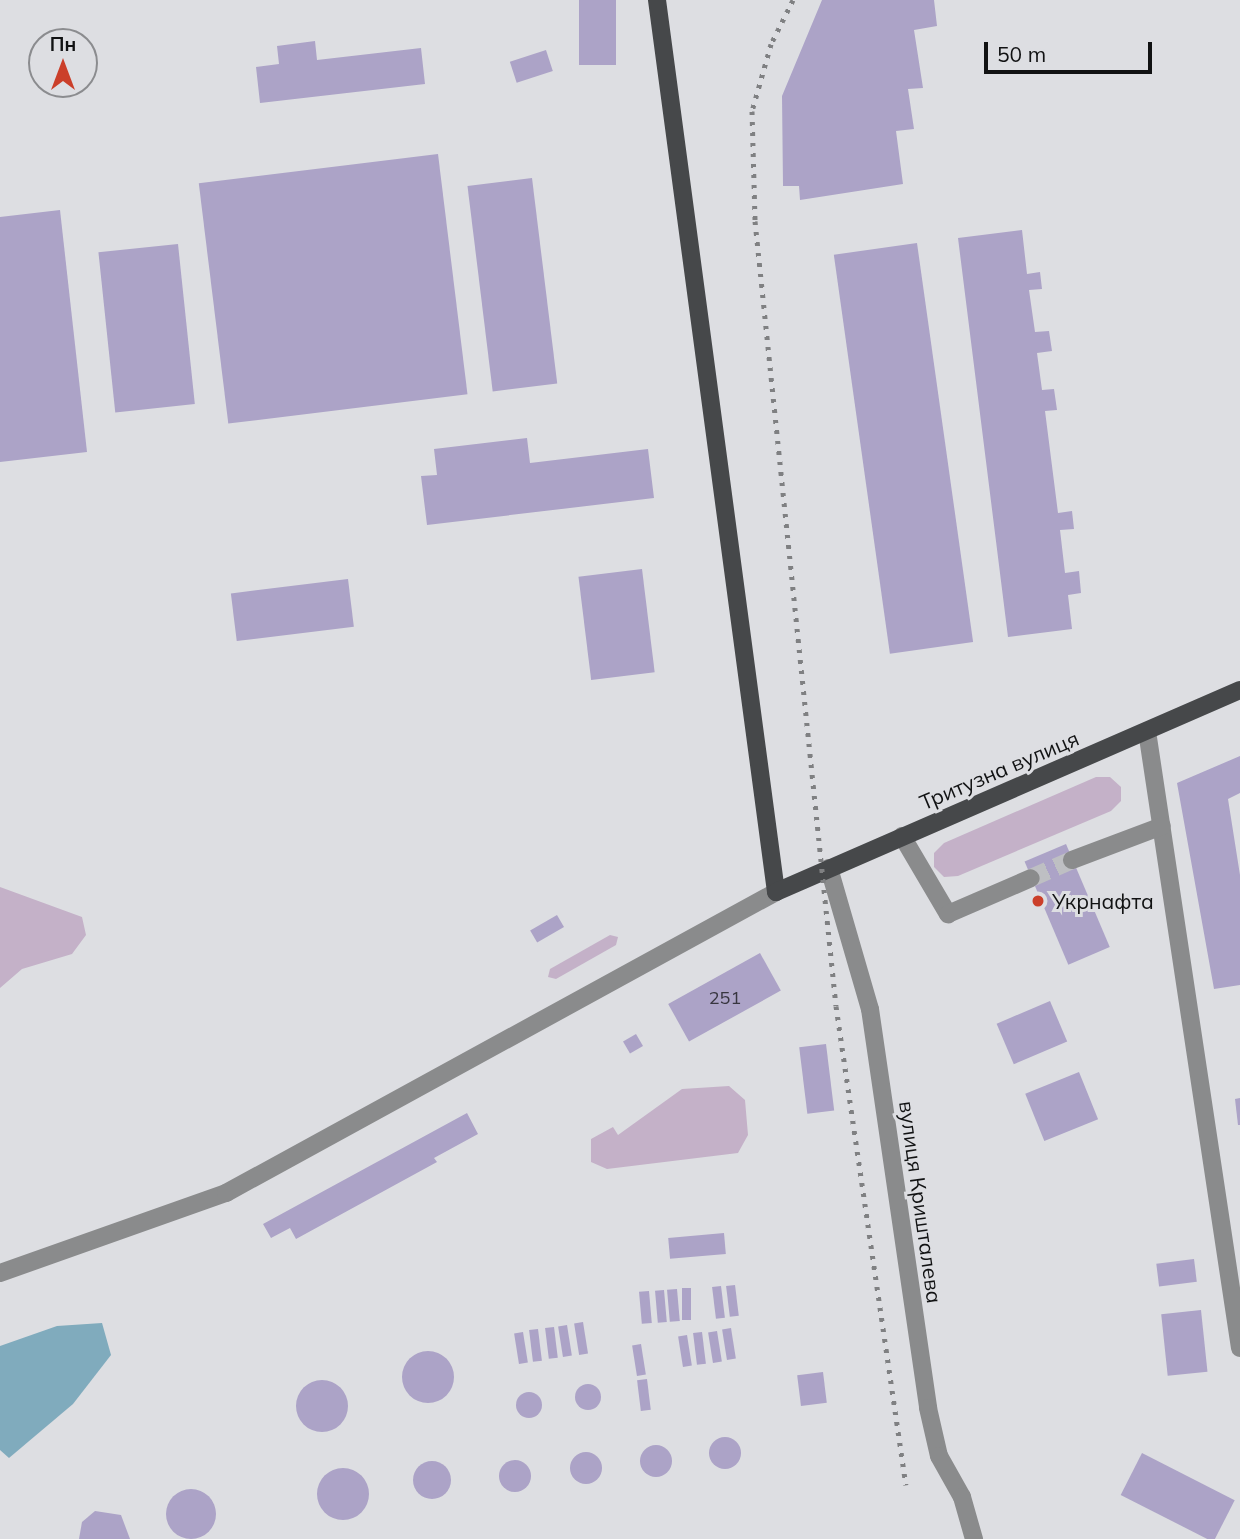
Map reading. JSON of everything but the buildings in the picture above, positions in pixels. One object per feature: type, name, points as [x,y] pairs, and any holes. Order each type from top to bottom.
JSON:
[{"type":"main road","points":[[657,0],[776,892]]},
{"type":"main road","name":"Тритузна вулиця","points":[[776,892],[1240,690]]},
{"type":"street","points":[[1147,731],[1240,1348]]},
{"type":"street","points":[[1072,860],[1162,826]]},
{"type":"street","points":[[902,836],[948,915],[1031,878]]},
{"type":"street","name":"вулиця Кришталева","points":[[829,868],[870,1009],[928,1408],[939,1456],[962,1497],[974,1539]]},
{"type":"street","points":[[0,1273],[226,1193],[776,892]]},
{"type":"shaded area","points":[[1096,777],[1110,777],[1121,787],[1121,801],[1111,811],[958,876],[944,877],[934,867],[934,853],[944,843]]},
{"type":"shaded area","points":[[0,887],[82,917],[86,935],[72,954],[22,969],[0,988]]},
{"type":"shaded area","points":[[610,935],[618,937],[616,945],[556,979],[548,977],[550,969]]},
{"type":"shaded area","points":[[729,1086],[745,1100],[748,1135],[738,1153],[607,1169],[591,1162],[591,1139],[613,1127],[618,1135],[682,1089]]},
{"type":"water","points":[[102,1323],[111,1355],[73,1404],[9,1458],[0,1450],[0,1346],[57,1326]]},
{"type":"tunnel","points":[[1031,878],[1072,860]]},
{"type":"railway","points":[[793,0],[771,44],[752,111],[755,221],[836,1006],[906,1485]]},
{"type":"place","name":"Укрнафта","points":[[1038,901]]}]
